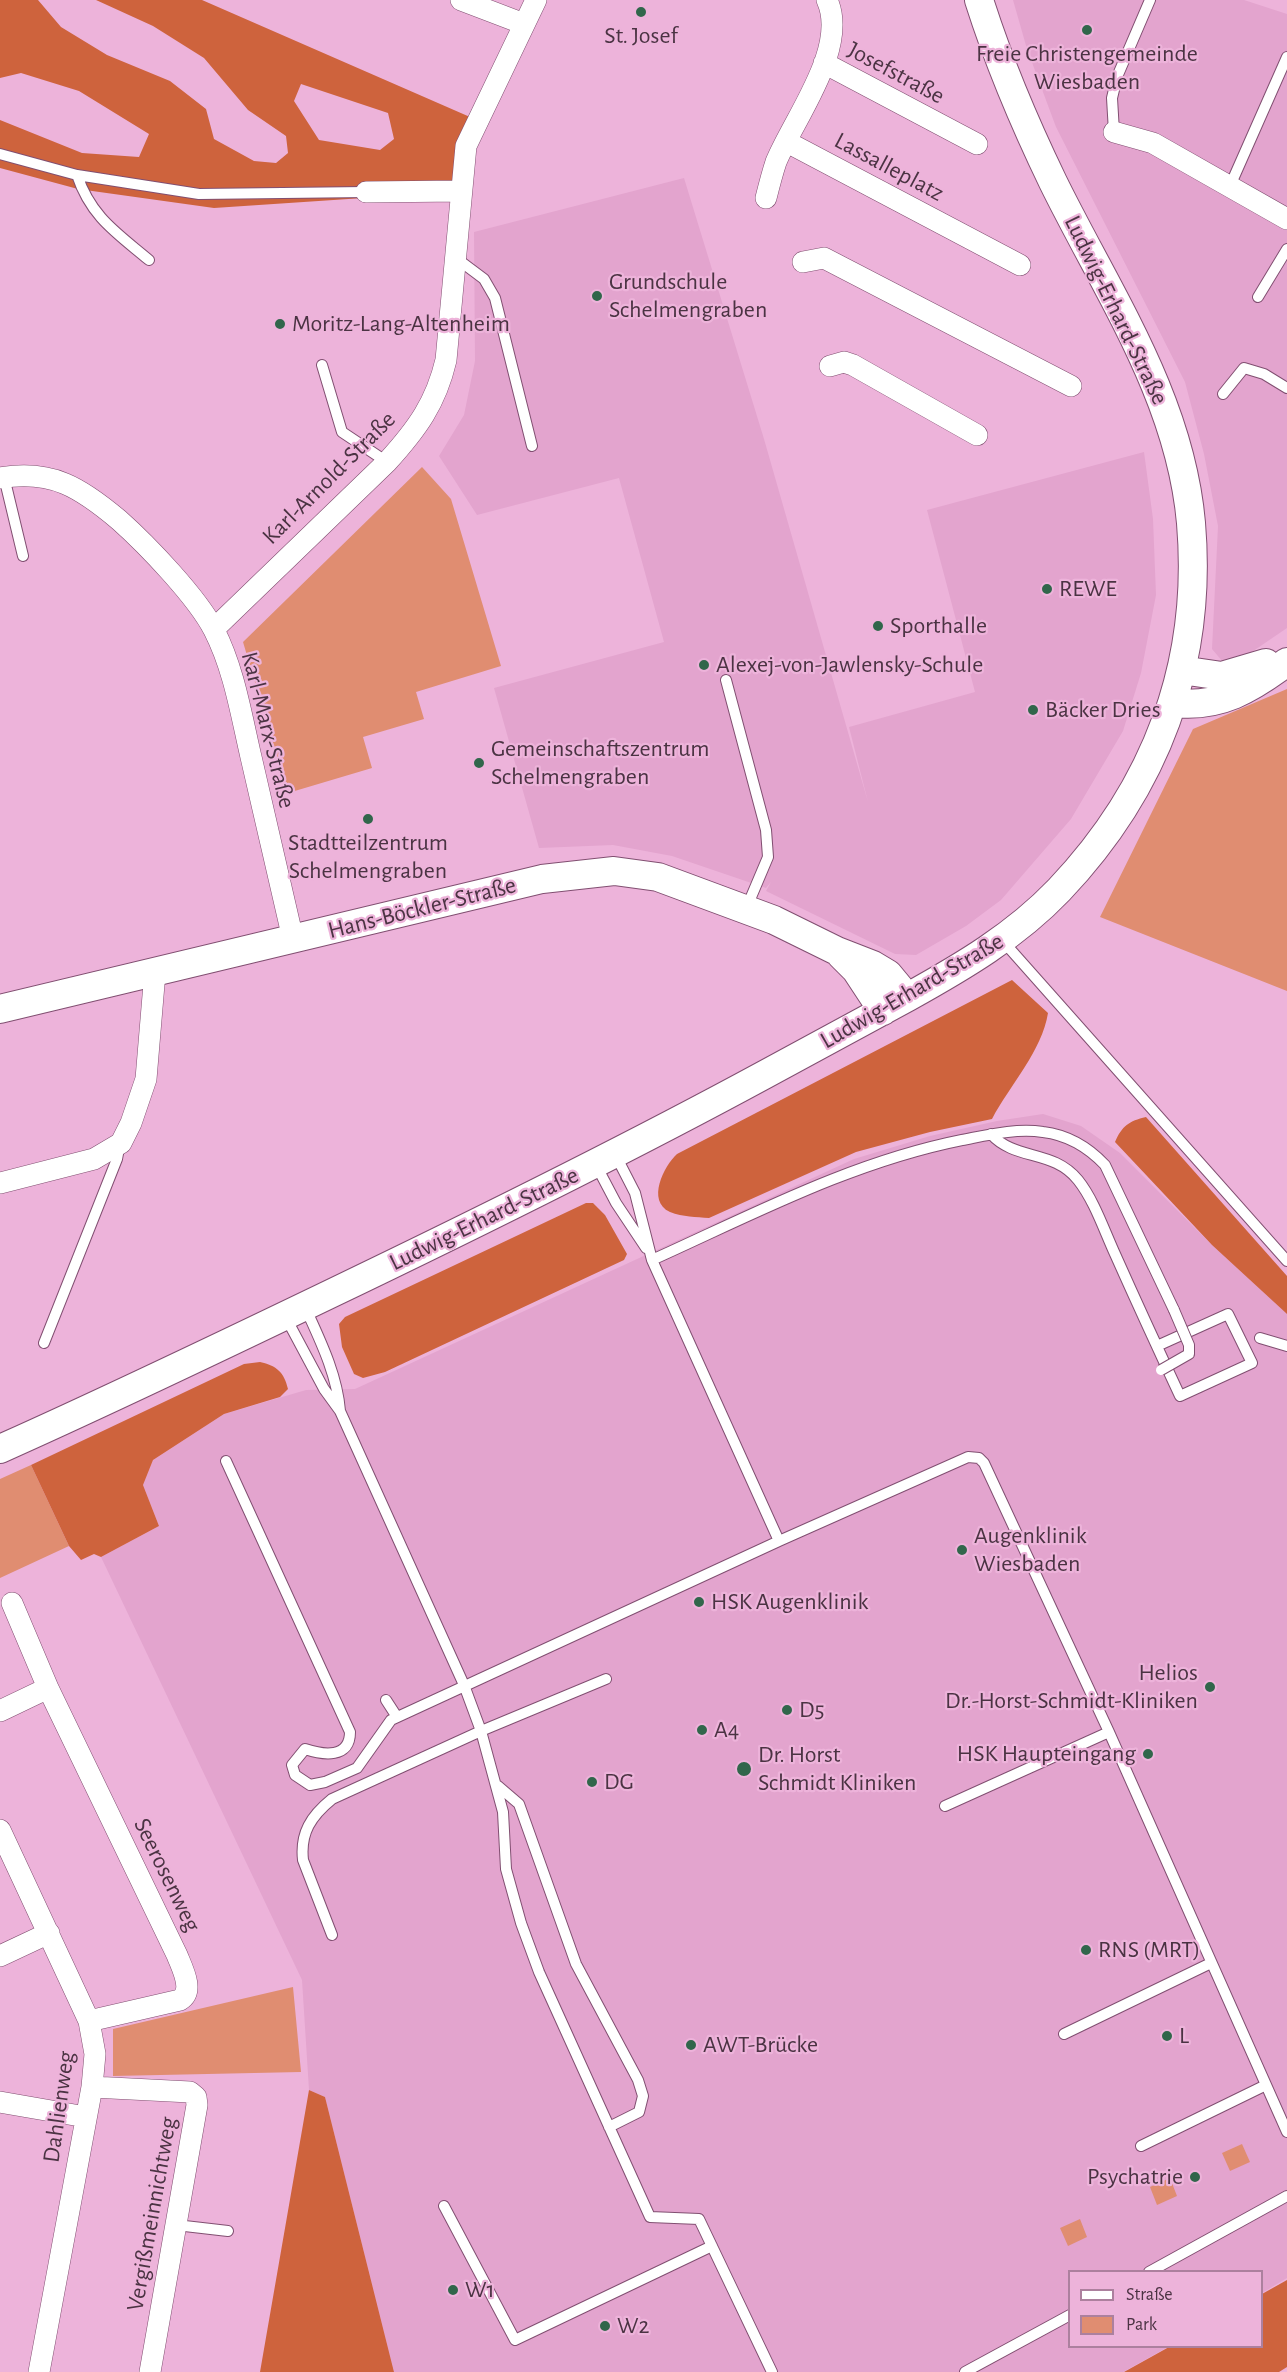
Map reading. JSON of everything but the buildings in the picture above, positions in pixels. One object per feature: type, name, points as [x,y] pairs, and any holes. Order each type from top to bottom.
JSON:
[{"type":"main road","name":"Ludwig-Erhard-Straße","points":[[0,1449],[295,1311],[606,1160],[883,1011],[960,968],[1002,940],[1060,889],[1109,831],[1150,762],[1174,703],[1181,670],[1193,559],[1186,485],[1166,409],[1142,353],[1044,162],[1001,68],[982,6]]},
{"type":"main road","points":[[1181,670],[1222,676],[1251,669],[1287,654]]},
{"type":"main road","points":[[1174,703],[1205,705],[1227,698],[1249,688],[1287,662]]},
{"type":"main road","name":"Hans-Böckler-Straße","points":[[0,1009],[542,879],[614,871],[658,877],[746,909],[881,970],[908,997]]},
{"type":"main road","name":"Hans-Böckler-Straße","points":[[837,951],[856,970],[883,1011]]},
{"type":"street","points":[[461,0],[524,24]]},
{"type":"street","name":"Karl-Arnold-Straße","points":[[214,629],[387,462],[416,428],[439,388],[446,360],[466,146],[536,0]]},
{"type":"street","name":"Josefstraße","points":[[787,142],[824,63],[832,35],[832,13],[826,0]]},
{"type":"street","name":"Josefstraße","points":[[824,63],[977,144]]},
{"type":"street","points":[[1114,132],[1153,143],[1287,219]]},
{"type":"street","points":[[766,198],[776,162],[787,142]]},
{"type":"street","name":"Lassalleplatz","points":[[787,142],[1020,265]]},
{"type":"street","points":[[366,192],[460,191]]},
{"type":"street","points":[[803,262],[824,258],[1071,386]]},
{"type":"street","points":[[830,366],[844,363],[853,365],[977,435]]},
{"type":"street","name":"Karl-Marx-Straße","points":[[2,478],[43,476],[89,495],[126,527],[172,574],[214,629],[233,679],[293,939]]},
{"type":"street","points":[[0,1183],[94,1159],[121,1143],[131,1123],[146,1079],[155,972]]},
{"type":"street","name":"Seerosenweg","points":[[12,1603],[48,1688],[177,1955],[187,1988],[184,1998],[180,2000],[89,2021]]},
{"type":"street","points":[[0,1711],[48,1688]]},
{"type":"street","name":"Dahlienweg","points":[[2,1839],[89,2021],[95,2054],[92,2087],[39,2372]]},
{"type":"street","points":[[0,1956],[49,1934]]},
{"type":"street","name":"Vergißmeinnichtweg","points":[[92,2087],[190,2092],[196,2097],[197,2105],[150,2372]]},
{"type":"street","points":[[0,2102],[86,2117]]},
{"type":"lane","points":[[1114,132],[1112,98],[1117,77],[1149,0]]},
{"type":"lane","points":[[1230,186],[1287,57]]},
{"type":"lane","points":[[0,154],[77,175],[199,194],[366,192]]},
{"type":"lane","points":[[77,175],[84,196],[101,220],[149,260]]},
{"type":"lane","points":[[1258,297],[1287,249]]},
{"type":"lane","points":[[456,258],[484,279],[495,298],[532,446]]},
{"type":"lane","points":[[322,365],[342,432],[387,462]]},
{"type":"lane","points":[[1223,394],[1244,368],[1264,374],[1287,388]]},
{"type":"lane","points":[[2,478],[23,556]]},
{"type":"lane","points":[[726,680],[766,830],[768,857],[746,909]]},
{"type":"lane","points":[[1002,940],[1287,1261]]},
{"type":"lane","points":[[651,1256],[838,1175],[911,1151],[991,1134],[1044,1132],[1080,1143],[1093,1151],[1113,1176],[1189,1345],[1190,1354],[1161,1370]]},
{"type":"lane","points":[[991,1134],[1009,1148],[1055,1160],[1078,1180],[1102,1226],[1157,1346],[1180,1396],[1252,1363],[1228,1314],[1157,1346]]},
{"type":"lane","points":[[44,1343],[117,1159],[121,1143]]},
{"type":"lane","points":[[606,1160],[616,1203],[651,1256],[779,1541]]},
{"type":"lane","points":[[606,1160],[635,1193],[651,1256]]},
{"type":"lane","points":[[295,1311],[324,1389],[340,1411],[464,1685],[481,1731],[498,1786],[503,1812],[506,1869],[514,1901],[539,1972],[650,2217],[699,2219],[772,2372]]},
{"type":"lane","points":[[295,1311],[331,1367],[339,1396],[340,1411]]},
{"type":"lane","points":[[1260,1338],[1287,1346]]},
{"type":"lane","points":[[226,1461],[350,1732],[344,1749],[325,1755],[305,1749],[292,1765],[299,1780],[310,1785],[318,1785],[357,1768],[369,1755],[386,1724],[397,1717],[779,1541],[968,1457],[979,1458],[1109,1732],[1287,2132]]},
{"type":"lane","points":[[332,1935],[303,1860],[302,1846],[305,1830],[311,1819],[332,1800],[481,1731],[606,1679]]},
{"type":"lane","points":[[386,1700],[397,1717]]},
{"type":"lane","points":[[945,1806],[1109,1732]]},
{"type":"lane","points":[[498,1786],[509,1793],[523,1811],[560,1924],[576,1964],[638,2080],[643,2096],[639,2112],[609,2127]]},
{"type":"lane","points":[[1064,2034],[1212,1963]]},
{"type":"lane","points":[[1141,2146],[1266,2085]]},
{"type":"lane","points":[[1151,2270],[1287,2196]]},
{"type":"lane","points":[[444,2206],[515,2340],[712,2246]]},
{"type":"lane","points":[[176,2225],[228,2231]]},
{"type":"lane","points":[[965,2372],[1068,2316]]},
{"type":"shaded area","points":[[0,0],[38,0],[61,27],[107,55],[170,81],[206,109],[214,139],[254,161],[276,163],[288,153],[286,136],[248,110],[204,58],[153,26],[96,0],[202,0],[470,117],[453,192],[214,208],[78,189],[0,168],[0,120],[82,153],[139,157],[149,134],[79,91],[21,73],[0,78]],"holes":[[[301,84],[388,113],[394,139],[380,150],[319,140],[294,101]]]},
{"type":"shaded area","points":[[1013,0],[1244,0],[1287,14],[1287,628],[1240,660],[1223,662],[1212,649],[1218,526],[1204,454],[1185,382],[1056,127],[1027,49]]},
{"type":"shaded area","points":[[684,178],[764,439],[868,802],[849,727],[975,692],[927,510],[1144,452],[1153,519],[1156,595],[1141,673],[1123,731],[1071,819],[1001,900],[966,926],[916,955],[895,954],[766,891],[771,882],[766,888],[672,856],[613,845],[539,848],[494,688],[664,642],[619,478],[477,515],[439,456],[464,415],[475,361],[474,232]]},
{"type":"shaded area","points":[[1012,980],[1048,1013],[1039,1041],[992,1119],[930,1132],[856,1152],[709,1218],[680,1215],[663,1207],[658,1192],[660,1183],[667,1167],[677,1154]]},
{"type":"shaded area","name":"Dr. Horst Schmidt Kliniken","points":[[1043,1114],[1081,1126],[1120,1153],[1212,1245],[1287,1314],[1287,2278],[1263,2292],[1263,2270],[1068,2270],[1068,2348],[1166,2348],[1123,2372],[394,2372],[325,2097],[309,2090],[302,1980],[101,1557],[159,1526],[143,1485],[153,1460],[224,1414],[306,1390],[355,1389],[854,1159],[930,1136],[997,1121]]},
{"type":"shaded area","points":[[1146,1117],[1287,1276],[1287,1314],[1212,1245],[1115,1142],[1127,1125]]},
{"type":"shaded area","points":[[586,1203],[593,1203],[605,1215],[627,1254],[624,1260],[385,1372],[363,1378],[354,1374],[342,1347],[339,1324],[345,1317]]},
{"type":"shaded area","points":[[260,1362],[279,1371],[288,1389],[280,1397],[224,1414],[153,1460],[143,1485],[159,1526],[101,1557],[94,1554],[81,1560],[69,1546],[31,1465],[244,1364]]},
{"type":"shaded area","points":[[309,2090],[325,2097],[394,2372],[260,2372]]},
{"type":"shaded area","points":[[1287,2280],[1287,2367],[1279,2372],[1124,2372],[1167,2348],[1263,2348],[1263,2293]]},
{"type":"green space","points":[[422,467],[451,499],[501,666],[416,692],[424,719],[363,737],[372,768],[288,793],[243,642]]},
{"type":"green space","points":[[1287,689],[1287,991],[1100,917],[1193,729]]},
{"type":"green space","points":[[31,1465],[69,1546],[0,1578],[0,1479]]},
{"type":"green space","points":[[293,1987],[301,2072],[113,2076],[113,2029]]},
{"type":"green space","points":[[1242,2144],[1250,2162],[1230,2171],[1222,2153]]},
{"type":"green space","points":[[1170,2178],[1177,2196],[1157,2205],[1150,2187]]},
{"type":"green space","points":[[1080,2219],[1087,2237],[1068,2246],[1060,2228]]},
{"type":"place","name":"St. Josef","points":[[641,12]]},
{"type":"place","name":"Freie Christengemeinde Wiesbaden","points":[[1087,30]]},
{"type":"place","name":"Grundschule Schelmengraben","points":[[597,296]]},
{"type":"place","name":"Moritz-Lang-Altenheim","points":[[280,324]]},
{"type":"place","name":"REWE","points":[[1047,589]]},
{"type":"place","name":"Sporthalle","points":[[878,626]]},
{"type":"place","name":"Alexej-von-Jawlensky-Schule","points":[[704,665]]},
{"type":"place","name":"Bäcker Dries","points":[[1033,710]]},
{"type":"place","name":"Gemeinschaftszentrum Schelmengraben","points":[[479,763]]},
{"type":"place","name":"Stadtteilzentrum Schelmengraben","points":[[368,819]]},
{"type":"place","name":"Augenklinik Wiesbaden","points":[[962,1550]]},
{"type":"place","name":"HSK Augenklinik","points":[[699,1602]]},
{"type":"place","name":"Helios Dr.-Horst-Schmidt-Kliniken","points":[[1210,1687]]},
{"type":"place","name":"D5","points":[[787,1710]]},
{"type":"place","name":"A4","points":[[702,1730]]},
{"type":"place","name":"HSK Haupteingang","points":[[1148,1754]]},
{"type":"place","name":"Dr. Horst Schmidt Kliniken","points":[[744,1769]]},
{"type":"place","name":"DG","points":[[592,1782]]},
{"type":"place","name":"RNS (MRT)","points":[[1086,1950]]},
{"type":"place","name":"L","points":[[1167,2036]]},
{"type":"place","name":"AWT-Brücke","points":[[691,2045]]},
{"type":"place","name":"Psychatrie","points":[[1195,2177]]},
{"type":"place","name":"W1","points":[[453,2290]]},
{"type":"place","name":"W2","points":[[605,2326]]}]
